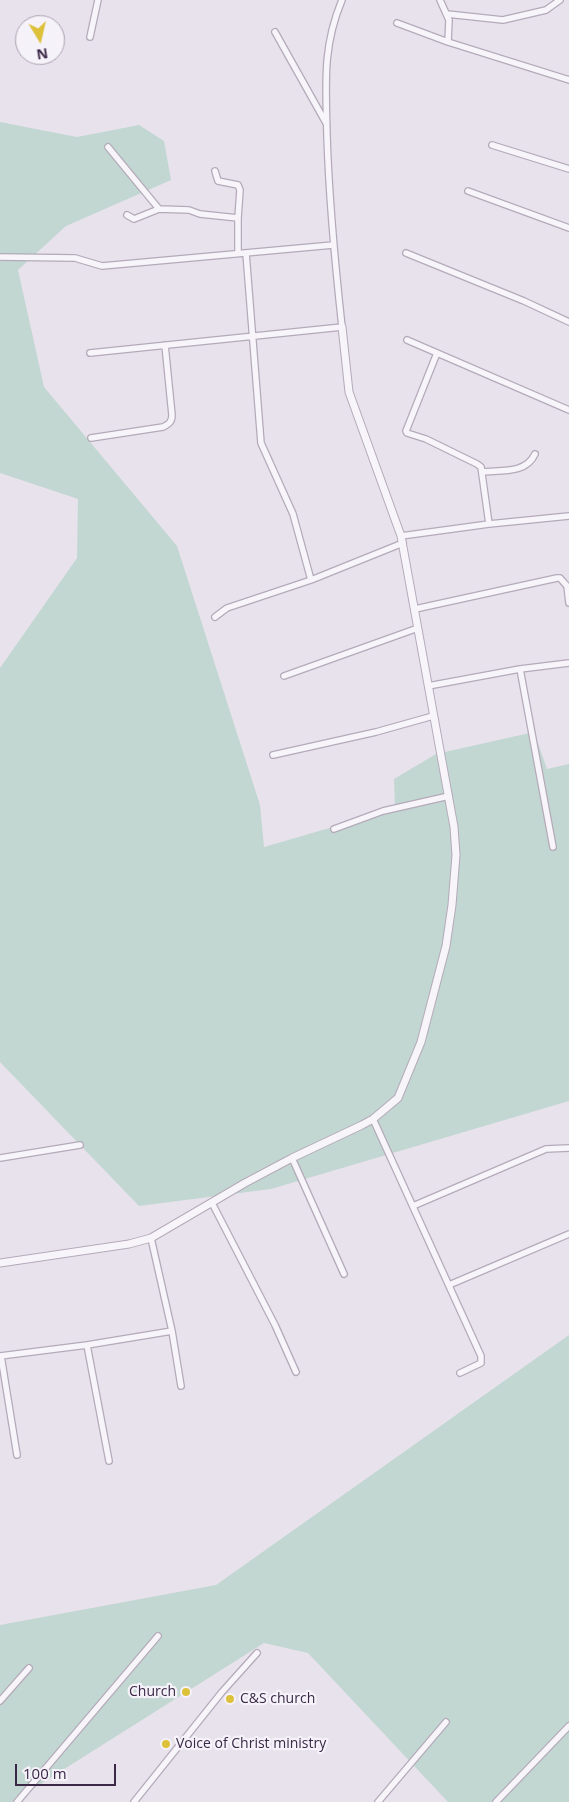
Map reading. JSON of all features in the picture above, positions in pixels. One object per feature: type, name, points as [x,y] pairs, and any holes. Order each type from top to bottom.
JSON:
[{"type":"street","points":[[90,37],[98,0]]},
{"type":"street","points":[[0,1263],[129,1244],[151,1238],[245,1183],[373,1119],[398,1098],[421,1042],[446,946],[456,855],[449,796],[402,540],[348,392],[333,245],[327,125],[326,59],[342,0]]},
{"type":"street","points":[[440,0],[449,20],[448,42]]},
{"type":"street","points":[[447,14],[503,20],[546,10],[560,0]]},
{"type":"street","points":[[397,23],[448,42],[569,80]]},
{"type":"street","points":[[275,32],[327,125]]},
{"type":"street","points":[[492,145],[569,169]]},
{"type":"street","points":[[108,147],[159,209]]},
{"type":"street","points":[[215,171],[218,181],[238,185],[240,190],[238,254]]},
{"type":"street","points":[[468,191],[569,228]]},
{"type":"street","points":[[127,215],[134,219],[159,209],[189,210],[200,214],[238,218]]},
{"type":"street","points":[[0,257],[75,258],[102,266],[333,245]]},
{"type":"street","points":[[246,253],[261,443],[293,514],[311,580]]},
{"type":"street","points":[[406,253],[524,300],[569,322]]},
{"type":"street","points":[[90,354],[342,327]]},
{"type":"street","points":[[407,340],[569,410]]},
{"type":"street","points":[[91,438],[163,427],[169,424],[172,420],[172,415],[166,346]]},
{"type":"street","points":[[437,353],[406,431],[481,467],[488,524]]},
{"type":"street","points":[[482,472],[523,467],[532,461],[535,454]]},
{"type":"street","points":[[215,617],[227,608],[311,580],[402,540],[488,524],[569,516]]},
{"type":"street","points":[[415,609],[557,578],[560,578],[567,586],[569,603]]},
{"type":"street","points":[[284,676],[418,628]]},
{"type":"street","points":[[428,686],[569,663]]},
{"type":"street","points":[[520,670],[553,846]]},
{"type":"street","points":[[273,755],[376,732],[433,716]]},
{"type":"street","points":[[334,829],[383,811],[449,796]]},
{"type":"street","points":[[373,1119],[482,1360],[481,1363],[460,1373]]},
{"type":"street","points":[[0,1158],[80,1145]]},
{"type":"street","points":[[413,1206],[546,1150],[569,1148]]},
{"type":"street","points":[[292,1158],[344,1274]]},
{"type":"street","points":[[212,1203],[275,1325],[296,1372]]},
{"type":"street","points":[[449,1285],[569,1234]]},
{"type":"street","points":[[151,1238],[172,1331],[181,1386]]},
{"type":"street","points":[[17,1456],[0,1356],[87,1345],[172,1331]]},
{"type":"street","points":[[87,1345],[109,1461]]},
{"type":"street","points":[[17,1802],[158,1636]]},
{"type":"street","points":[[134,1802],[222,1692],[257,1653]]},
{"type":"street","points":[[0,1701],[29,1668]]},
{"type":"street","points":[[378,1802],[446,1722]]},
{"type":"street","points":[[496,1802],[569,1726]]},
{"type":"green space","points":[[0,122],[77,137],[139,125],[164,141],[171,180],[66,226],[18,270],[44,387],[177,546],[260,805],[264,847],[395,809],[394,779],[436,754],[534,732],[547,769],[569,764],[569,1101],[271,1189],[139,1206],[0,1062],[0,668],[77,558],[78,499],[0,473]]},
{"type":"green space","points":[[569,1335],[569,1802],[448,1802],[308,1653],[264,1643],[12,1802],[0,1802],[0,1625],[216,1585]]},
{"type":"place","name":"Church","points":[[186,1692]]},
{"type":"place","name":"C&S church","points":[[230,1699]]},
{"type":"place","name":"Voice of Christ ministry","points":[[166,1744]]}]
